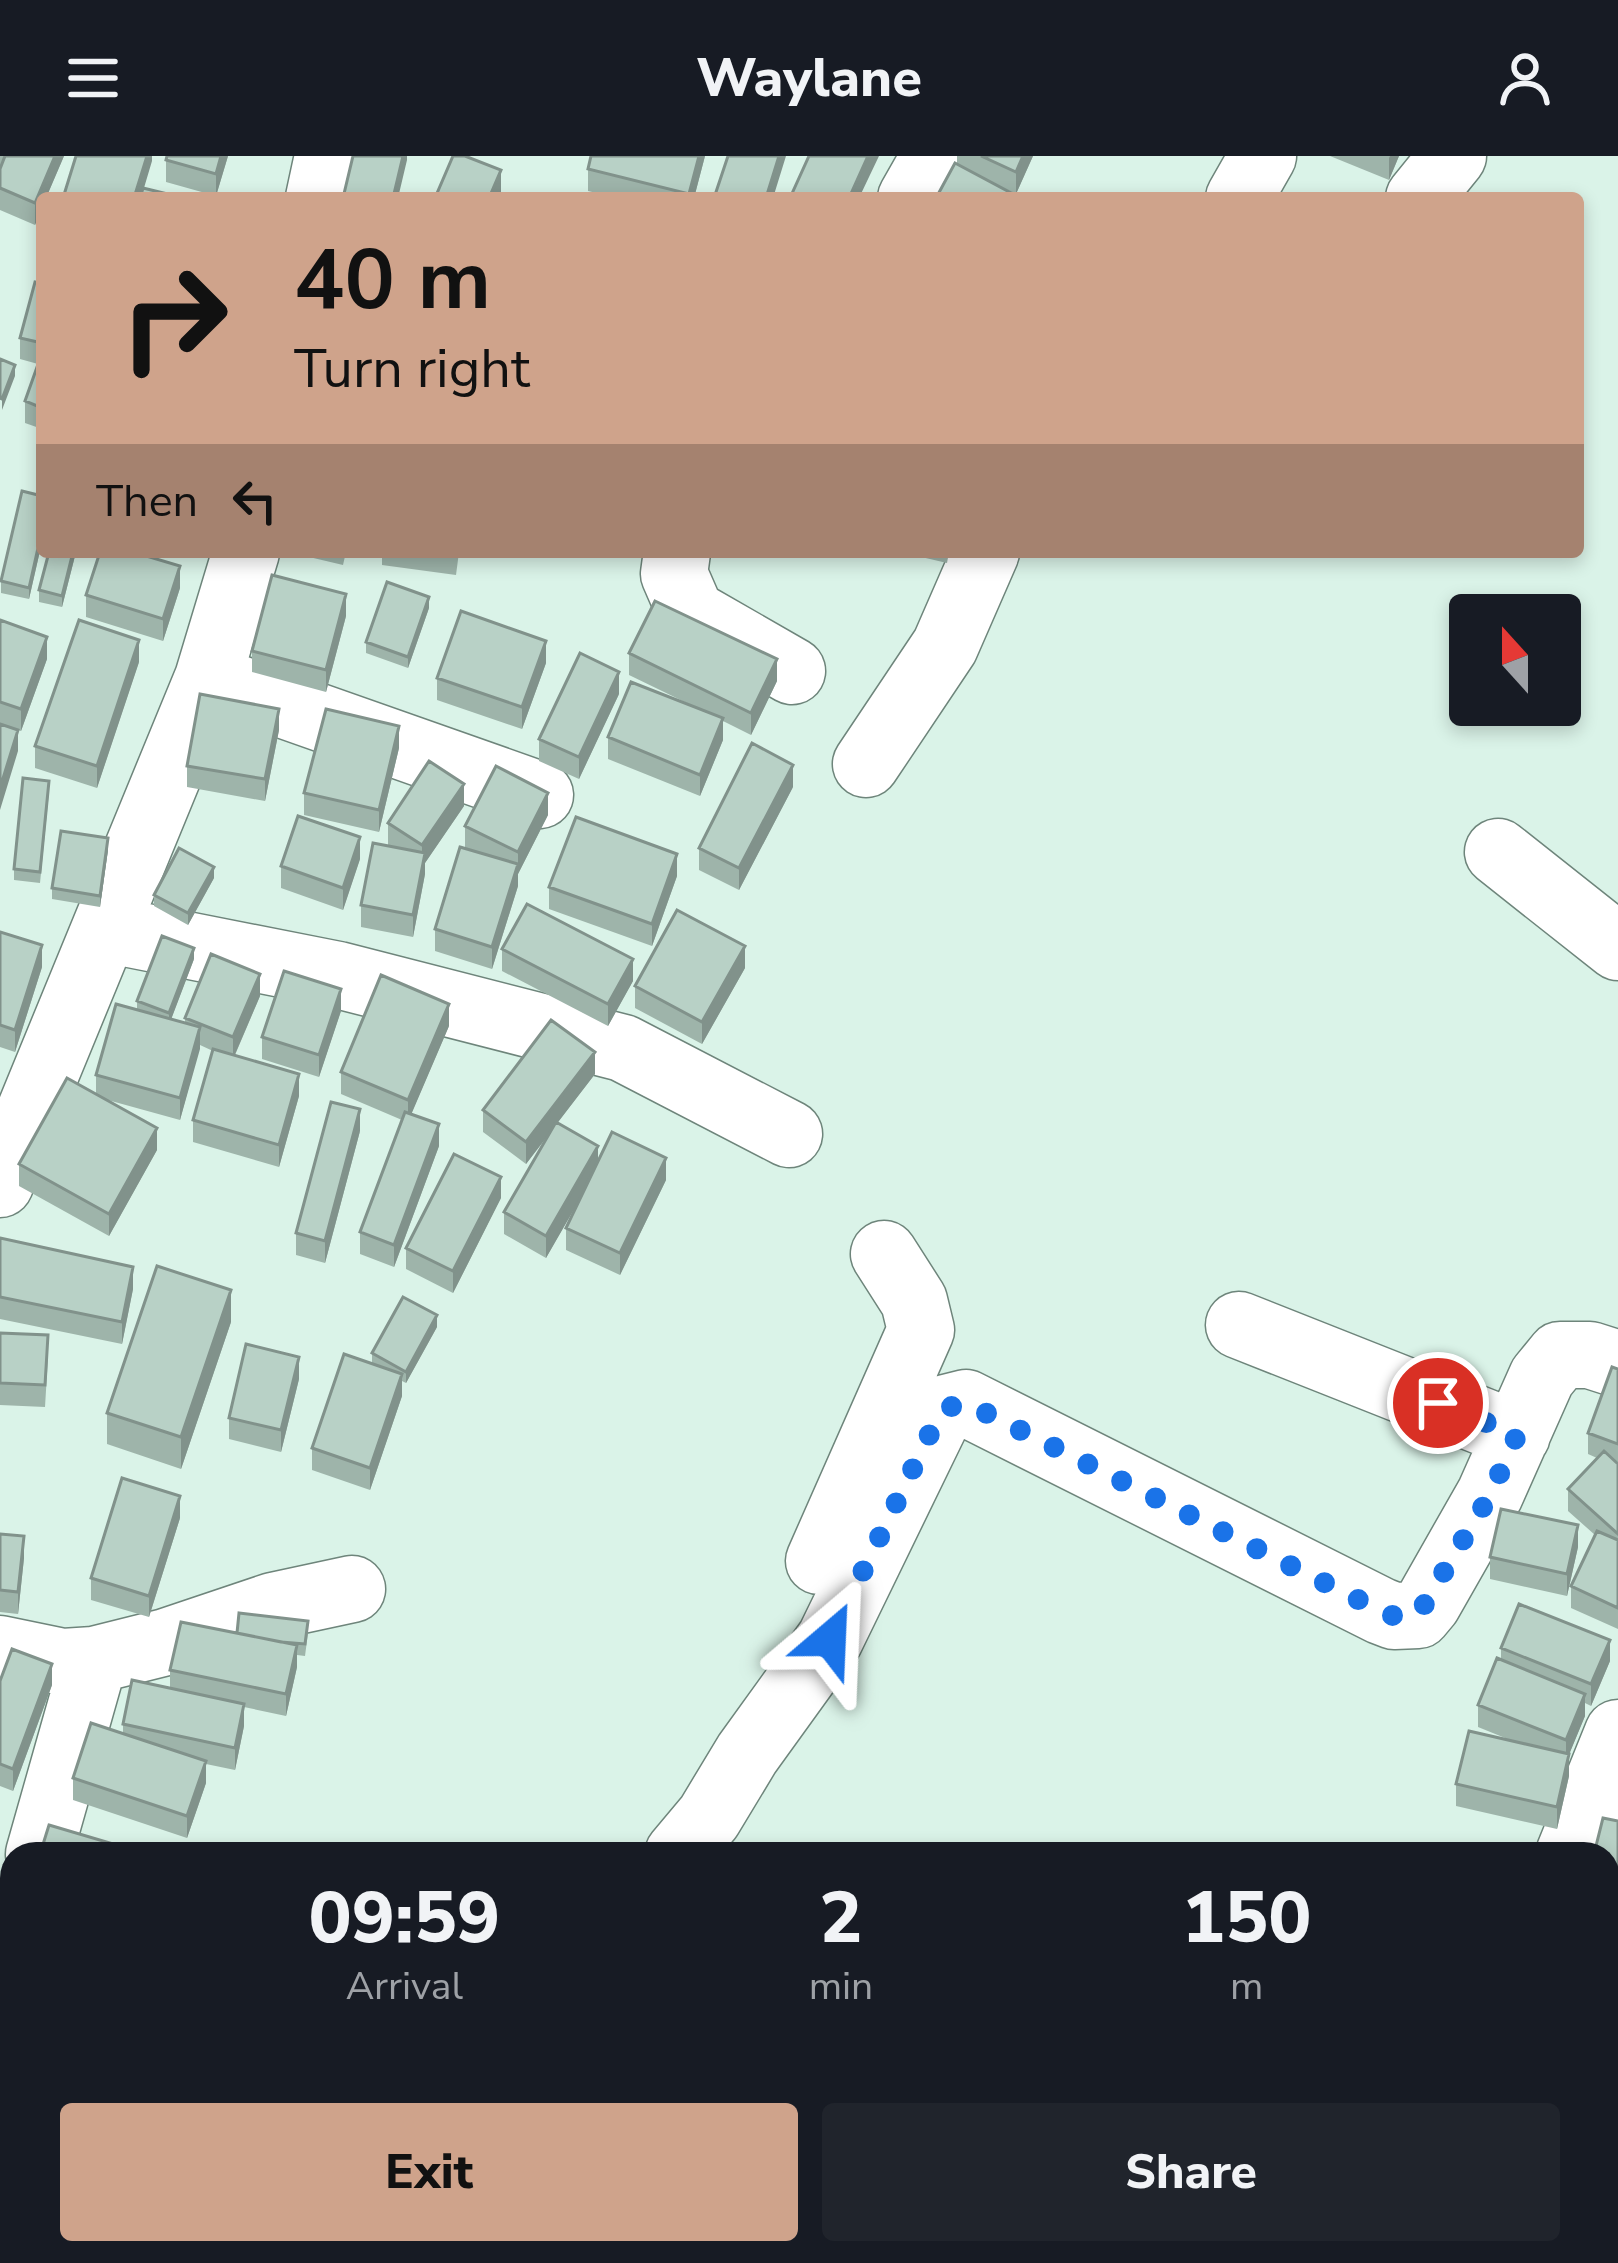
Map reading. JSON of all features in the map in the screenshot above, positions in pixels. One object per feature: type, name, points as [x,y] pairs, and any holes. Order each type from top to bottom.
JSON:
[{"type":"street","points":[[320,192],[328,156]]},
{"type":"street","points":[[914,192],[935,156]]},
{"type":"street","points":[[1242,192],[1263,156]]},
{"type":"street","points":[[1424,192],[1454,156]]},
{"type":"street","points":[[0,1184],[79,948],[208,678],[244,558]]},
{"type":"street","points":[[676,558],[674,574],[691,613],[792,671]]},
{"type":"street","points":[[866,764],[945,646],[983,558]]},
{"type":"street","points":[[208,678],[540,795]]},
{"type":"street","points":[[1498,852],[1618,946]]},
{"type":"street","points":[[79,948],[338,975],[623,1048],[789,1134]]},
{"type":"street","points":[[795,1689],[780,1670],[781,1646],[921,1330],[914,1301],[884,1254]]},
{"type":"street","points":[[1239,1324],[1517,1435]]},
{"type":"street","points":[[689,1842],[830,1639],[937,1419],[956,1403],[966,1403],[1394,1616],[1418,1615],[1490,1495],[1542,1377],[1560,1355],[1590,1355],[1618,1364]]},
{"type":"street","points":[[0,1649],[63,1662],[94,1660],[273,1606],[352,1589]]},
{"type":"street","points":[[42,1842],[94,1660]]},
{"type":"street","points":[[1574,1842],[1618,1732]]},
{"type":"building","points":[[5,156],[55,156],[35,203],[0,188]]},
{"type":"building","points":[[76,156],[147,156],[136,192],[65,192]]},
{"type":"building","points":[[167,156],[221,156],[216,174],[166,160]]},
{"type":"building","points":[[353,156],[403,156],[394,192],[344,192]]},
{"type":"building","points":[[453,156],[501,170],[492,192],[438,192]]},
{"type":"building","points":[[591,156],[699,156],[690,192],[588,169]]},
{"type":"building","points":[[728,156],[779,156],[768,192],[716,192]]},
{"type":"building","points":[[809,156],[868,156],[852,192],[793,192]]},
{"type":"building","points":[[981,156],[1023,156],[1016,172]]},
{"type":"building","points":[[955,163],[1009,192],[939,192]]},
{"type":"building","points":[[35,282],[36,342],[20,338]]},
{"type":"building","points":[[0,359],[15,365],[2,399],[0,398]]},
{"type":"building","points":[[36,370],[36,406],[25,401]]},
{"type":"building","points":[[22,491],[36,494],[36,557],[29,588],[1,581]]},
{"type":"building","points":[[47,558],[72,558],[62,596],[39,590]]},
{"type":"building","points":[[98,558],[153,558],[180,566],[163,619],[86,595]]},
{"type":"building","points":[[272,575],[346,594],[326,670],[252,651]]},
{"type":"building","points":[[387,582],[429,597],[408,657],[366,642]]},
{"type":"building","points":[[655,601],[777,659],[751,713],[629,653]]},
{"type":"building","points":[[461,611],[546,641],[522,707],[437,678]]},
{"type":"building","points":[[0,620],[47,637],[21,709],[0,702]]},
{"type":"building","points":[[79,620],[139,640],[97,766],[35,746]]},
{"type":"building","points":[[580,653],[619,672],[579,757],[539,739]]},
{"type":"building","points":[[631,682],[723,718],[700,775],[608,737]]},
{"type":"building","points":[[200,694],[279,709],[265,779],[187,766]]},
{"type":"building","points":[[326,709],[399,726],[379,810],[304,793]]},
{"type":"building","points":[[0,724],[18,730],[0,788]]},
{"type":"building","points":[[752,743],[793,765],[739,868],[699,848]]},
{"type":"building","points":[[429,761],[464,784],[422,845],[388,823]]},
{"type":"building","points":[[496,766],[548,793],[518,852],[465,826]]},
{"type":"building","points":[[23,778],[49,781],[40,872],[14,869]]},
{"type":"building","points":[[298,816],[360,837],[343,888],[281,866]]},
{"type":"building","points":[[576,817],[677,854],[652,924],[549,887]]},
{"type":"building","points":[[61,831],[108,838],[100,896],[52,888]]},
{"type":"building","points":[[373,843],[425,853],[413,915],[361,905]]},
{"type":"building","points":[[460,847],[518,864],[492,947],[435,929]]},
{"type":"building","points":[[179,848],[214,867],[188,913],[154,895]]},
{"type":"building","points":[[527,904],[633,959],[608,1004],[502,949]]},
{"type":"building","points":[[677,910],[745,946],[702,1022],[635,986]]},
{"type":"building","points":[[0,932],[42,945],[15,1030],[0,1025]]},
{"type":"building","points":[[162,936],[194,948],[169,1013],[137,1001]]},
{"type":"building","points":[[211,954],[260,974],[233,1037],[185,1018]]},
{"type":"building","points":[[284,971],[341,989],[319,1055],[262,1037]]},
{"type":"building","points":[[381,975],[449,1004],[408,1100],[341,1072]]},
{"type":"building","points":[[116,1004],[200,1027],[180,1098],[96,1075]]},
{"type":"building","points":[[551,1020],[595,1052],[526,1142],[483,1110]]},
{"type":"building","points":[[213,1049],[299,1074],[279,1145],[193,1120]]},
{"type":"building","points":[[67,1078],[157,1128],[109,1214],[19,1164]]},
{"type":"building","points":[[331,1102],[360,1109],[325,1241],[296,1233]]},
{"type":"building","points":[[405,1112],[439,1124],[394,1245],[360,1232]]},
{"type":"building","points":[[556,1122],[598,1146],[546,1236],[504,1212]]},
{"type":"building","points":[[612,1132],[666,1158],[620,1253],[566,1228]]},
{"type":"building","points":[[454,1154],[501,1177],[453,1271],[406,1248]]},
{"type":"building","points":[[0,1238],[133,1267],[122,1322],[0,1297]]},
{"type":"building","points":[[157,1266],[231,1290],[181,1437],[107,1413]]},
{"type":"building","points":[[403,1297],[437,1315],[406,1372],[372,1353]]},
{"type":"building","points":[[0,1333],[48,1335],[45,1385],[0,1383]]},
{"type":"building","points":[[246,1344],[299,1357],[281,1430],[229,1418]]},
{"type":"building","points":[[344,1354],[402,1374],[370,1468],[312,1448]]},
{"type":"building","points":[[1612,1367],[1618,1369],[1618,1444],[1588,1433]]},
{"type":"building","points":[[1604,1451],[1618,1464],[1618,1534],[1568,1489]]},
{"type":"building","points":[[122,1478],[180,1496],[149,1596],[91,1578]]},
{"type":"building","points":[[1501,1509],[1578,1525],[1567,1574],[1490,1557]]},
{"type":"building","points":[[1597,1531],[1618,1540],[1618,1608],[1571,1586]]},
{"type":"building","points":[[0,1534],[24,1536],[18,1592],[0,1590]]},
{"type":"building","points":[[1519,1604],[1610,1640],[1591,1684],[1501,1648]]},
{"type":"building","points":[[239,1613],[308,1621],[305,1644],[237,1633]]},
{"type":"building","points":[[181,1622],[297,1645],[286,1694],[170,1670]]},
{"type":"building","points":[[12,1649],[52,1664],[13,1769],[0,1764],[0,1681]]},
{"type":"building","points":[[1497,1658],[1585,1694],[1566,1740],[1478,1705]]},
{"type":"building","points":[[132,1680],[244,1704],[235,1748],[123,1724]]},
{"type":"building","points":[[91,1723],[206,1761],[187,1816],[73,1778]]},
{"type":"building","points":[[1469,1731],[1569,1754],[1557,1807],[1456,1784]]},
{"type":"building","points":[[1603,1818],[1618,1821],[1618,1842],[1597,1842]]},
{"type":"building","points":[[49,1825],[107,1842],[44,1842]]},
{"type":"route","points":[[830,1639],[937,1419],[956,1403],[966,1403],[1381,1611],[1418,1615],[1490,1495],[1517,1435],[1438,1403]]}]
